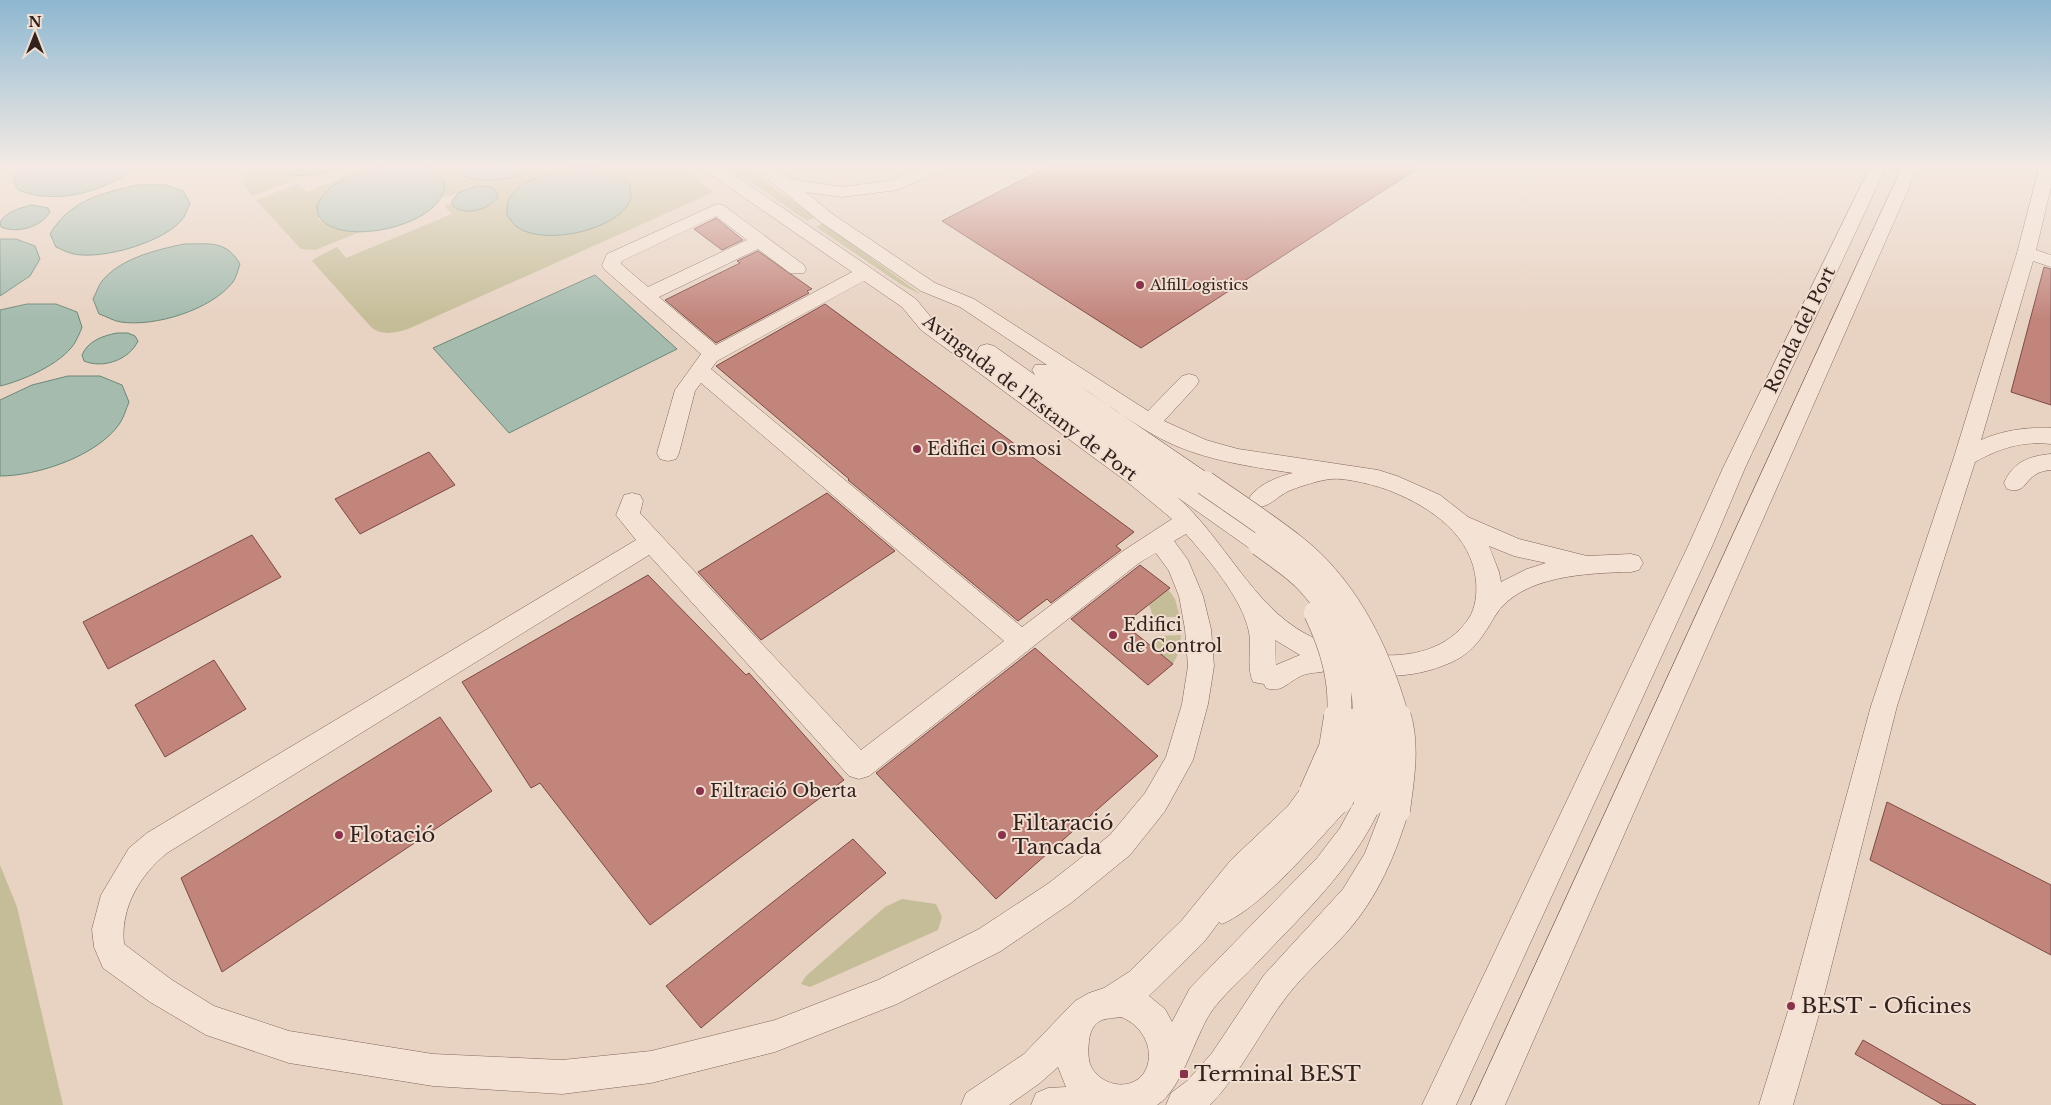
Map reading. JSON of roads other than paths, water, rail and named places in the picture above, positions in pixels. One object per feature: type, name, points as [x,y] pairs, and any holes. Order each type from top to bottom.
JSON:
[{"type":"street","points":[[702,217],[614,258],[611,264],[647,295],[706,362],[1022,641]]},
{"type":"street","points":[[728,217],[797,269]]},
{"type":"street","name":"Avinguda de l'Estany de Port","points":[[783,217],[909,303],[928,326],[1157,493],[1196,500],[1250,600],[1276,627],[1292,637],[1344,660],[1390,666],[1431,660],[1464,642],[1475,632],[1488,607],[1490,591],[1485,563],[1470,536],[1460,523],[1434,502],[1398,484],[1350,472],[1261,462],[1216,452],[1182,439],[1150,422],[968,303],[928,287],[825,217]]},
{"type":"street","name":"Ronda del Port","points":[[1439,1105],[1701,544],[1734,468],[1855,217]]},
{"type":"street","points":[[1488,1105],[1888,217]]},
{"type":"street","points":[[1776,1105],[1804,1011],[1884,706],[1965,457],[2026,253],[2039,217]]},
{"type":"street","points":[[647,295],[760,241]]},
{"type":"street","points":[[2026,253],[2051,261]]},
{"type":"street","points":[[668,453],[685,390],[706,362],[864,273]]},
{"type":"street","points":[[928,287],[1196,500],[1260,544],[1300,589],[1312,607],[1330,641],[1336,660],[1341,696],[1339,727],[1332,758],[1327,795],[1256,883],[1193,931],[1140,983],[1112,1001]]},
{"type":"street","points":[[1150,422],[1189,381]]},
{"type":"street","points":[[1965,457],[1996,441],[2016,437],[2051,436]]},
{"type":"street","points":[[2015,483],[2018,475],[2025,467],[2039,462],[2051,462]]},
{"type":"street","points":[[1259,500],[1283,484],[1298,479],[1330,472],[1350,472]]},
{"type":"street","points":[[632,501],[628,515],[651,542],[859,767],[1131,557],[1159,539],[1196,500]]},
{"type":"street","points":[[1183,1105],[1224,1065],[1277,984],[1344,912],[1357,894],[1379,857],[1382,806],[1400,772],[1400,729],[1388,687],[1366,636],[1347,605],[1320,570],[1296,548],[1196,500]]},
{"type":"street","points":[[1460,523],[1514,547],[1592,563],[1631,563]]},
{"type":"street","points":[[651,542],[157,842],[139,858],[112,905],[107,929],[109,947],[114,956],[160,991],[206,1019],[289,1047],[433,1070],[562,1077],[651,1067],[775,1036],[886,993],[990,940],[1060,893],[1120,845],[1155,802],[1179,760],[1194,704],[1201,666],[1198,629],[1191,596],[1180,567],[1159,539]]},
{"type":"street","points":[[1488,607],[1506,590],[1534,575],[1592,563]]},
{"type":"street","points":[[1250,600],[1262,627],[1268,677],[1306,662],[1344,660]]},
{"type":"street","points":[[1048,1105],[1121,1102],[1136,1099],[1149,1091],[1159,1080],[1175,1054],[1201,999],[1299,900],[1336,858],[1360,821],[1382,806]]},
{"type":"street","points":[[978,1105],[1042,1060],[1086,1012],[1098,1004],[1112,1001],[1127,1003],[1141,1009],[1154,1019],[1162,1033],[1166,1049],[1165,1064],[1159,1080]]},
{"type":"street","points":[[1077,1023],[1071,1037],[1070,1052],[1073,1068],[1081,1082],[1099,1096],[1121,1102]]},
{"type":"place","name":"AlfilLogistics","points":[[1140,285]]},
{"type":"place","name":"Edifici Osmosi","points":[[917,449]]},
{"type":"place","name":"Edifici de Control","points":[[1113,635]]},
{"type":"place","name":"Filtració Oberta","points":[[700,791]]},
{"type":"place","name":"Flotació","points":[[339,835]]},
{"type":"place","name":"Filtaració Tancada","points":[[1002,835]]},
{"type":"place","name":"BEST - Oficines","points":[[1791,1006]]},
{"type":"place","name":"Terminal BEST","points":[[1184,1074]]}]
